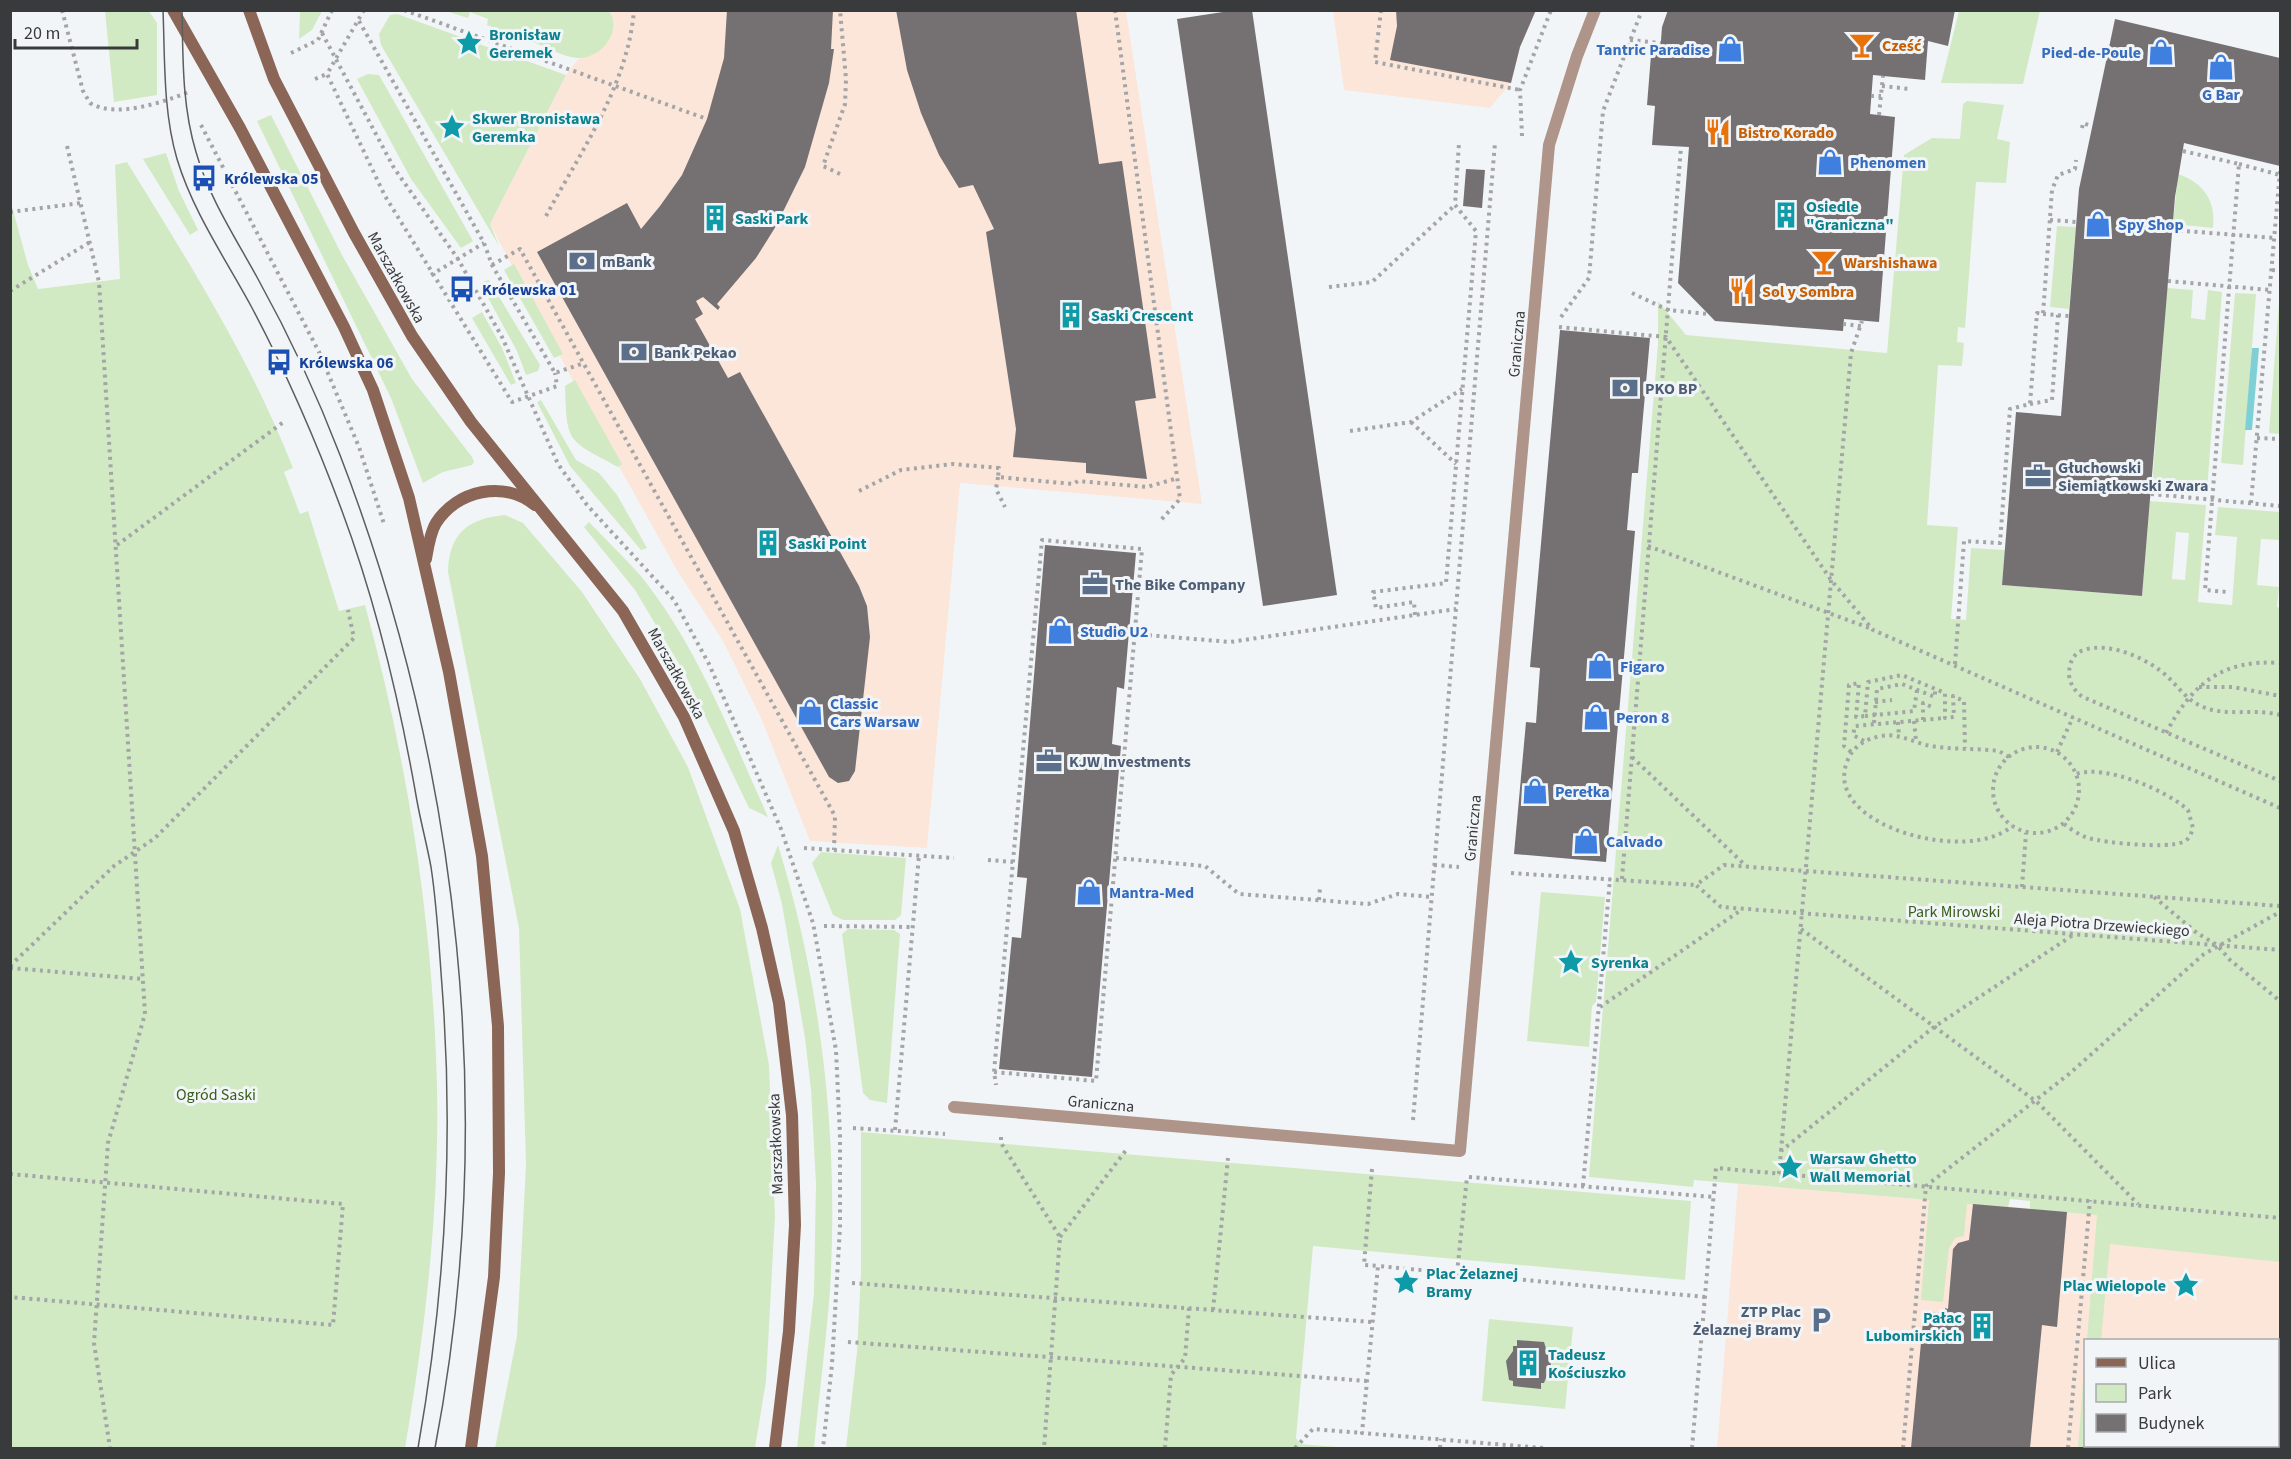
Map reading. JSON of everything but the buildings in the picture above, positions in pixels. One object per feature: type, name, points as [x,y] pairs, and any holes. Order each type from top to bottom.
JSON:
[{"type":"main road","points":[[173,10],[240,128],[359,359],[396,456],[419,539],[449,672],[482,856],[498,1026],[499,1173],[494,1277],[471,1449]]},
{"type":"main road","name":"Marszałkowska","points":[[249,10],[274,79],[354,233],[412,336],[471,422],[623,611],[684,717],[734,831],[762,928],[785,1044],[793,1151],[795,1225],[789,1331],[775,1449]]},
{"type":"main road","points":[[427,578],[429,542],[435,524],[453,505],[466,496],[498,490],[514,493],[531,501],[545,512]]},
{"type":"street","name":"Graniczna","points":[[954,1107],[1460,1151],[1549,145],[1577,56],[1596,10]]},
{"type":"path","points":[[62,10],[83,91],[90,103],[114,110],[158,104]]},
{"type":"path","points":[[301,49],[318,40],[332,10]]},
{"type":"path","points":[[315,79],[327,74],[364,10]]},
{"type":"path","points":[[404,10],[707,119]]},
{"type":"path","points":[[546,216],[616,85],[627,56],[634,10]]},
{"type":"path","points":[[840,10],[846,79],[845,104],[823,166],[840,174]]},
{"type":"path","points":[[1115,10],[1180,499],[1161,520]]},
{"type":"path","points":[[1381,10],[1375,62],[1520,90]]},
{"type":"path","points":[[1522,144],[1520,90],[1551,10]]},
{"type":"path","points":[[1642,10],[1603,111],[1589,278],[1555,327],[1666,337]]},
{"type":"path","points":[[327,74],[385,196],[431,275],[512,402],[557,386],[555,373],[492,264],[484,243],[359,21]]},
{"type":"path","points":[[1630,40],[1661,43]]},
{"type":"path","points":[[1879,115],[1883,76]]},
{"type":"path","points":[[1882,86],[1910,89]]},
{"type":"path","points":[[1871,96],[1881,96]]},
{"type":"path","points":[[2082,128],[2083,123],[2091,126]]},
{"type":"path","points":[[202,124],[319,352],[359,447],[386,530]]},
{"type":"path","points":[[1329,287],[1372,282],[1455,205],[1460,143]]},
{"type":"path","points":[[1411,1146],[1495,143]]},
{"type":"path","points":[[2189,152],[2191,145]]},
{"type":"path","points":[[67,146],[99,282],[145,1014],[108,1143],[94,1343],[110,1449]]},
{"type":"path","points":[[1622,879],[1681,147]]},
{"type":"path","points":[[2183,151],[2280,173],[2251,503]]},
{"type":"path","points":[[2043,314],[2054,183],[2058,175],[2075,169],[2076,160]]},
{"type":"path","points":[[2227,592],[2205,590],[2239,164]]},
{"type":"path","points":[[10,212],[81,203]]},
{"type":"path","points":[[1415,615],[1413,602],[1376,608],[1373,592],[1446,583],[1476,231],[1455,205]]},
{"type":"path","points":[[2050,220],[2077,222]]},
{"type":"path","points":[[2172,230],[2275,238]]},
{"type":"path","points":[[10,291],[90,242]]},
{"type":"path","points":[[431,275],[484,243]]},
{"type":"path","points":[[492,264],[520,249],[835,816],[834,850]]},
{"type":"path","points":[[2272,270],[2280,270]]},
{"type":"path","points":[[2168,281],[2270,290]]},
{"type":"path","points":[[1632,293],[1668,310],[1708,314]]},
{"type":"path","points":[[2030,404],[2037,313],[2069,316]]},
{"type":"path","points":[[1955,664],[1964,541],[2000,543],[2010,410],[2052,400],[2058,315]]},
{"type":"path","points":[[1779,1174],[1851,352],[1862,323],[1843,324]]},
{"type":"path","points":[[1666,337],[1831,580],[1873,630]]},
{"type":"path","points":[[555,373],[584,363]]},
{"type":"path","points":[[1350,431],[1411,422],[1463,389]]},
{"type":"path","points":[[116,545],[285,421]]},
{"type":"path","points":[[1411,422],[1456,464]]},
{"type":"path","points":[[2257,438],[2280,439]]},
{"type":"path","points":[[859,491],[901,470],[953,464],[999,468],[996,489],[1005,507]]},
{"type":"path","points":[[998,477],[1073,484],[1078,480],[1147,487],[1178,478]]},
{"type":"path","points":[[2151,494],[2280,506]]},
{"type":"path","points":[[1042,540],[1142,549],[1134,634],[1096,1081],[994,1072],[1042,540]]},
{"type":"path","points":[[1648,546],[1873,630],[2280,808]]},
{"type":"path","points":[[1134,634],[1230,642],[1456,609]]},
{"type":"path","points":[[10,967],[114,866],[155,838],[354,638],[348,610]]},
{"type":"path","points":[[2280,715],[2251,711],[2223,712],[2187,699],[2159,669],[2139,658],[2100,648],[2089,648],[2074,655],[2069,678],[2077,693],[2280,781]]},
{"type":"path","points":[[2166,733],[2187,699],[2198,687],[2222,671],[2256,664],[2280,663]]},
{"type":"path","points":[[1865,716],[1868,681],[1902,675],[1944,693],[1946,718]]},
{"type":"path","points":[[1851,752],[1844,746],[1849,685],[1859,682],[1856,717],[1914,711],[1917,690]]},
{"type":"path","points":[[1874,724],[1876,688],[1902,684],[1935,697],[1935,689]]},
{"type":"path","points":[[2198,687],[2233,687],[2280,696]]},
{"type":"path","points":[[1864,741],[1853,735],[1854,726],[1954,717],[1953,696],[1964,701],[1965,749]]},
{"type":"path","points":[[1875,702],[1892,700]]},
{"type":"path","points":[[1923,720],[1923,703],[1934,708]]},
{"type":"path","points":[[2057,752],[2073,717]]},
{"type":"path","points":[[1914,721],[1916,741]]},
{"type":"path","points":[[1898,722],[1899,737]]},
{"type":"path","points":[[2009,757],[1999,751],[1965,749],[1883,736],[1864,741],[1851,752],[1845,766],[1844,783],[1850,798],[1867,813],[1905,834],[1935,842],[1968,842],[1997,835],[2012,826]]},
{"type":"path","points":[[2034,747],[2057,752],[2066,759],[2076,774],[2080,789],[2075,811],[2064,824],[2049,832],[2026,833],[2012,826],[2000,813],[1993,793],[1998,770],[2009,757],[2023,749],[2034,747]]},
{"type":"path","points":[[1632,757],[1746,866]]},
{"type":"path","points":[[2064,824],[2091,839],[2168,844],[2188,838],[2193,828],[2188,810],[2155,789],[2103,773],[2085,770],[2076,774]]},
{"type":"path","points":[[2022,887],[2026,833]]},
{"type":"path","points":[[804,848],[954,858]]},
{"type":"path","points":[[895,1130],[919,855]]},
{"type":"path","points":[[1116,858],[1204,866],[1239,894],[1368,904],[1398,894],[1432,897]]},
{"type":"path","points":[[988,860],[1013,862]]},
{"type":"path","points":[[1434,865],[1696,885]]},
{"type":"path","name":"Aleja Piotra Drzewieckiego","points":[[2280,906],[1724,865],[1696,885],[1721,907],[1742,910],[2280,950]]},
{"type":"path","points":[[1583,1186],[1610,879]]},
{"type":"path","points":[[1319,900],[1320,888]]},
{"type":"path","points":[[2154,897],[2197,933],[2217,945],[2230,960],[2280,1001]]},
{"type":"path","points":[[1599,1007],[1742,910]]},
{"type":"path","points":[[1903,1449],[1926,1186],[2037,1101],[2217,945],[2239,936],[2280,912]]},
{"type":"path","points":[[824,926],[913,927]]},
{"type":"path","points":[[1801,929],[2037,1101],[2138,1205]]},
{"type":"path","points":[[1781,1152],[1934,1027],[2073,934]]},
{"type":"path","points":[[10,967],[143,980]]},
{"type":"path","points":[[1001,1138],[1001,1143],[1060,1237]]},
{"type":"path","points":[[1044,1449],[1060,1237],[1128,1148]]},
{"type":"path","points":[[1213,1310],[1228,1156]]},
{"type":"path","points":[[1372,1168],[1364,1265],[1705,1297]]},
{"type":"path","points":[[1692,1449],[1716,1168],[2280,1218]]},
{"type":"path","points":[[10,1174],[344,1204],[333,1325],[10,1297]]},
{"type":"path","points":[[1457,1273],[1467,1176]]},
{"type":"path","points":[[2068,1449],[2090,1200]]},
{"type":"path","points":[[1362,1433],[1378,1266]]},
{"type":"path","points":[[852,1283],[1372,1322]]},
{"type":"path","points":[[1165,1449],[1171,1375],[1185,1358],[1189,1308]]},
{"type":"path","points":[[848,1342],[1367,1381]]},
{"type":"path","points":[[1295,1449],[1313,1429],[1543,1449]]},
{"type":"path","points":[[1440,1449],[1441,1439]]},
{"type":"shaded area","points":[[609,11],[1126,11],[1202,504],[960,483],[927,848],[810,841],[761,718],[723,641],[678,572],[607,445],[490,224],[566,75],[578,59],[593,54],[612,16]]},
{"type":"shaded area","points":[[1333,11],[1536,11],[1520,47],[1511,83],[1490,108],[1344,90]]},
{"type":"shaded area","points":[[1738,1184],[2280,1229],[2280,1448],[1717,1448]]},
{"type":"green space","points":[[105,11],[149,11],[157,23],[157,95],[114,102]]},
{"type":"green space","points":[[300,11],[322,11],[312,30],[299,39]]},
{"type":"green space","points":[[446,11],[609,11],[613,19],[613,27],[607,43],[601,49],[586,57],[577,58],[560,54],[533,42],[535,36],[516,29],[513,35],[487,25],[488,19],[470,12],[468,18]]},
{"type":"green space","points":[[1959,11],[2040,11],[2023,84],[1941,83]]},
{"type":"green space","points":[[397,14],[461,37],[459,45],[476,52],[479,44],[566,75],[490,224],[499,246],[381,45],[379,34],[390,15]]},
{"type":"green space","points":[[368,74],[379,75],[473,241],[461,248],[411,179],[357,79]]},
{"type":"green space","name":"Park Mirowski","points":[[1967,101],[2004,105],[1997,139],[2010,142],[2006,183],[1976,182],[1965,328],[1958,327],[1957,342],[1964,343],[1962,366],[1938,365],[1927,525],[1958,527],[1951,619],[1966,620],[1971,548],[2005,550],[2002,585],[2142,596],[2150,501],[2206,505],[2198,602],[2232,605],[2237,537],[2215,535],[2218,507],[2280,512],[2280,540],[2261,539],[2257,585],[2279,587],[2277,607],[2280,608],[2280,1262],[2110,1244],[2101,1339],[2087,1339],[2097,1215],[2030,1209],[2030,1201],[2010,1199],[2008,1207],[1967,1204],[1964,1236],[1955,1238],[1949,1248],[1943,1302],[1921,1300],[1929,1200],[1694,1180],[1693,1187],[1589,1177],[1658,344],[1658,301],[1686,335],[1887,353],[1904,155],[1932,138],[1960,139],[1963,104]],"holes":[[[2176,532],[2189,533],[2185,580],[2172,579]]]},
{"type":"green space","points":[[271,115],[342,255],[412,379],[472,457],[474,462],[472,465],[443,472],[423,483],[391,398],[257,121]]},
{"type":"green space","points":[[166,153],[179,191],[198,230],[190,235],[143,159]]},
{"type":"green space","name":"Ogród Saski","points":[[127,162],[217,312],[258,389],[293,468],[284,472],[300,514],[308,511],[339,611],[365,605],[392,716],[413,828],[428,942],[433,999],[437,1105],[437,1154],[431,1253],[420,1351],[405,1448],[11,1448],[11,203],[28,265],[38,289],[120,279],[115,165]]},
{"type":"green space","points":[[2178,174],[2195,182],[2206,194],[2212,209],[2213,228],[2173,224]]},
{"type":"green space","points":[[2057,226],[2076,227],[2069,309],[2050,307]]},
{"type":"green space","points":[[514,264],[563,354],[554,358],[504,270]]},
{"type":"green space","points":[[489,280],[540,365],[538,371],[526,375],[517,351],[480,283]]},
{"type":"green space","points":[[2167,288],[2193,290],[2191,318],[2205,320],[2208,290],[2222,292],[2207,491],[2152,486]]},
{"type":"green space","points":[[2280,290],[2280,434],[2269,433]]},
{"type":"green space","points":[[2235,293],[2256,294],[2243,465],[2221,463]]},
{"type":"green space","points":[[482,312],[502,348],[516,383],[511,385],[472,318]]},
{"type":"green space","points":[[575,380],[622,464],[618,467],[579,445],[569,430],[565,386]]},
{"type":"green space","points":[[541,400],[576,460],[599,473],[617,495],[647,548],[641,550],[570,466],[537,402]]},
{"type":"green space","points":[[505,515],[523,523],[582,592],[640,679],[688,767],[740,909],[769,1065],[775,1215],[766,1381],[755,1448],[495,1448],[517,1336],[526,1165],[519,928],[448,572],[452,547],[463,530],[481,520]]},
{"type":"green space","points":[[589,522],[640,575],[679,631],[712,691],[768,817],[749,808],[685,674],[635,590],[584,527]]},
{"type":"green space","points":[[778,845],[806,953],[824,1065],[829,1121],[832,1178],[830,1290],[814,1448],[797,1448],[814,1293],[816,1184],[811,1090],[805,1038],[782,904],[771,863]]},
{"type":"green space","points":[[821,852],[906,858],[901,915],[895,920],[843,920],[833,915],[812,863]]},
{"type":"green space","points":[[1541,892],[1605,897],[1596,1002],[1592,1006],[1589,1047],[1527,1041]]},
{"type":"green space","points":[[848,929],[894,930],[900,934],[887,1103],[870,1100],[863,1093],[842,934]]},
{"type":"green space","points":[[861,1132],[1691,1201],[1685,1280],[1313,1246],[1296,1438],[1300,1444],[1349,1448],[846,1448],[857,1352],[861,1272]]},
{"type":"green space","points":[[1489,1319],[1573,1327],[1565,1409],[1482,1401]]},
{"type":"green space","points":[[2084,1370],[2084,1447],[2091,1448],[2078,1448]]},
{"type":"water","points":[[2252,348],[2259,348],[2252,430],[2245,430]]},
{"type":"tram line","points":[[163,10],[167,104],[177,159],[192,198],[251,306],[288,381],[355,546],[386,654],[431,867],[438,926],[446,1044],[447,1160],[441,1275],[418,1448]]},
{"type":"tram line","points":[[182,10],[183,64],[188,117],[201,169],[215,201],[302,366],[340,455],[381,574],[415,696],[440,820],[457,945],[465,1072],[464,1198],[454,1323],[435,1448]]},
{"type":"place","name":"Bronisław Geremek","points":[[469,43]]},
{"type":"place","name":"Cześć","points":[[1862,45]]},
{"type":"place","name":"Tantric Paradise","points":[[1730,49]]},
{"type":"place","name":"Pied-de-Poule","points":[[2161,52]]},
{"type":"place","name":"G Bar","points":[[2221,67]]},
{"type":"place","name":"Skwer Bronisława Geremka","points":[[452,127]]},
{"type":"place","name":"Bistro Korado","points":[[1718,132]]},
{"type":"place","name":"Phenomen","points":[[1830,162]]},
{"type":"place","name":"Królewska 05","points":[[204,178]]},
{"type":"place","name":"Osiedle \"Graniczna\"","points":[[1786,215]]},
{"type":"place","name":"Saski Park","points":[[715,218]]},
{"type":"place","name":"Spy Shop","points":[[2098,224]]},
{"type":"place","name":"mBank","points":[[582,261]]},
{"type":"place","name":"Warshishawa","points":[[1824,262]]},
{"type":"place","name":"Królewska 01","points":[[462,289]]},
{"type":"place","name":"Sol y Sombra","points":[[1742,291]]},
{"type":"place","name":"Saski Crescent","points":[[1071,315]]},
{"type":"place","name":"Bank Pekao","points":[[634,352]]},
{"type":"place","name":"Królewska 06","points":[[279,362]]},
{"type":"place","name":"PKO BP","points":[[1625,388]]},
{"type":"place","name":"Głuchowski Siemiątkowski Zwara","points":[[2038,476]]},
{"type":"place","name":"Saski Point","points":[[768,543]]},
{"type":"place","name":"The Bike Company","points":[[1095,584]]},
{"type":"place","name":"Studio U2","points":[[1060,631]]},
{"type":"place","name":"Figaro","points":[[1600,666]]},
{"type":"place","name":"Classic Cars Warsaw","points":[[810,712]]},
{"type":"place","name":"Peron 8","points":[[1596,717]]},
{"type":"place","name":"KJW Investments","points":[[1049,761]]},
{"type":"place","name":"Perełka","points":[[1535,791]]},
{"type":"place","name":"Calvado","points":[[1586,841]]},
{"type":"place","name":"Mantra-Med","points":[[1089,892]]},
{"type":"place","name":"Syrenka","points":[[1571,962]]},
{"type":"place","name":"Warsaw Ghetto Wall Memorial","points":[[1790,1167]]},
{"type":"place","name":"Plac Żelaznej Bramy","points":[[1406,1282]]},
{"type":"place","name":"Plac Wielopole","points":[[2186,1285]]},
{"type":"place","name":"ZTP Plac Żelaznej Bramy","points":[[1821,1320]]},
{"type":"place","name":"Pałac Lubomirskich","points":[[1982,1326]]},
{"type":"place","name":"Tadeusz Kościuszko","points":[[1528,1363]]}]
